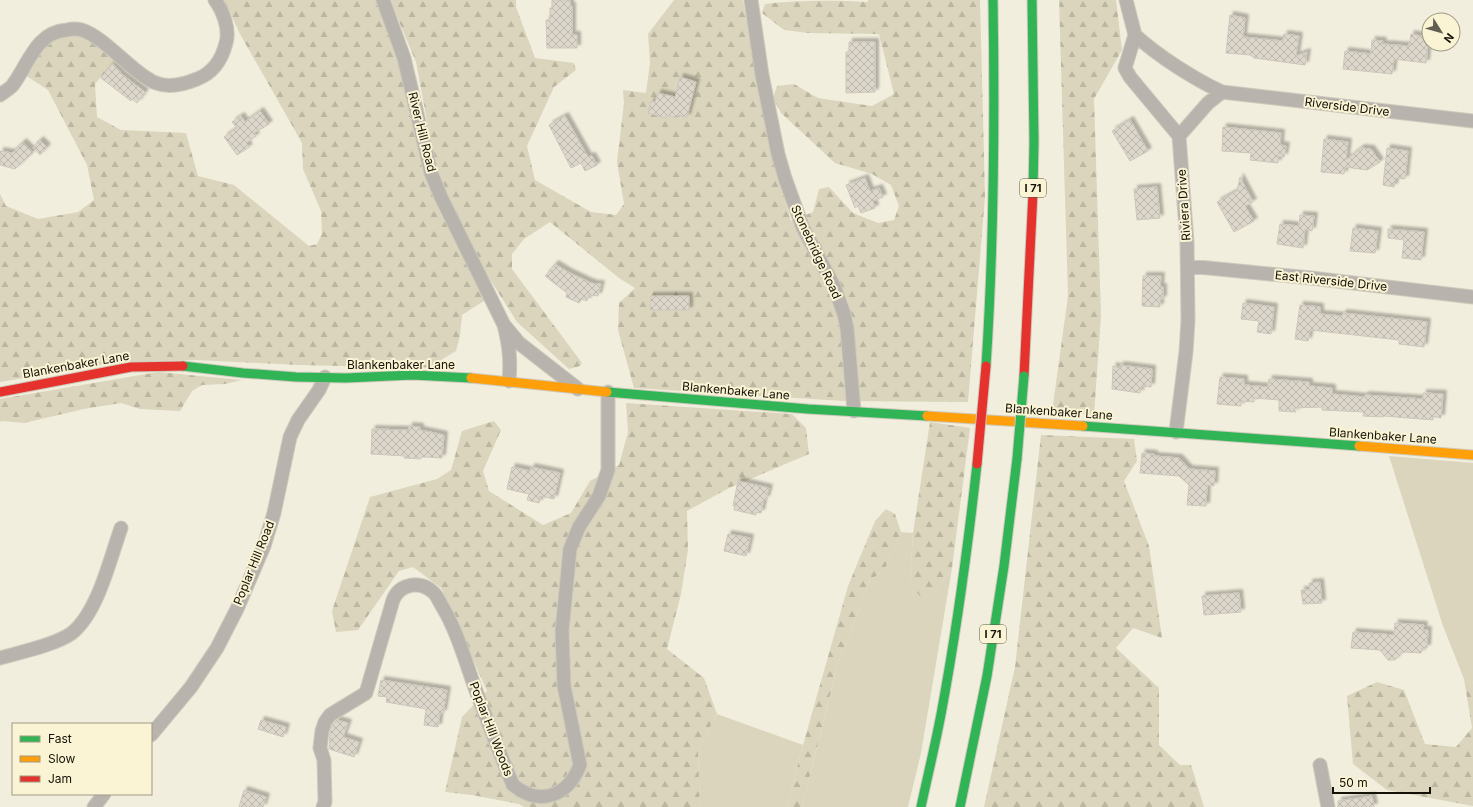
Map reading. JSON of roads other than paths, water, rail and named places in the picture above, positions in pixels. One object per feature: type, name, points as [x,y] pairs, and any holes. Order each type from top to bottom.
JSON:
[{"type":"main road","points":[[921,807],[942,709],[968,546],[978,464],[992,286],[995,201],[996,98],[993,0]]},
{"type":"main road","name":"I 71","points":[[960,807],[988,668],[1004,566],[1017,459],[1029,300],[1033,200],[1034,141],[1032,0]]},
{"type":"main road","name":"Blankenbaker Lane","points":[[0,392],[103,371],[144,366],[183,366],[243,373],[326,377],[412,375],[452,376],[608,392],[808,409],[1176,432],[1473,455]]},
{"type":"street","points":[[0,95],[11,86],[28,58],[42,41],[53,32],[66,30],[81,30],[95,38],[140,73],[156,83],[170,85],[186,83],[206,75],[219,61],[227,42],[226,23],[215,0]]},
{"type":"street","name":"River Hill Road","points":[[383,0],[404,58],[431,173],[441,197],[504,325],[511,362],[509,381]]},
{"type":"street","name":"Stonebridge Road","points":[[751,0],[762,74],[778,154],[785,178],[803,228],[834,286],[844,314],[847,328],[854,411]]},
{"type":"street","points":[[1126,0],[1135,35],[1125,68],[1130,77],[1179,136],[1208,103],[1222,92]]},
{"type":"street","name":"Riverside Drive","points":[[1135,35],[1148,47],[1222,92],[1473,121]]},
{"type":"street","name":"Riviera Drive","points":[[1176,432],[1186,352],[1188,266],[1179,136]]},
{"type":"street","name":"East Riverside Drive","points":[[1188,266],[1311,278],[1473,297]]},
{"type":"street","name":"River Hill Road","points":[[504,325],[519,343],[579,389]]},
{"type":"street","name":"Poplar Hill Road","points":[[152,734],[190,687],[217,648],[264,546],[274,513],[290,437],[298,420],[326,377]]},
{"type":"street","name":"Poplar Hill Woods","points":[[323,807],[325,802],[324,760],[320,748],[322,731],[325,722],[330,715],[366,693],[393,600],[400,590],[408,586],[418,585],[427,587],[434,593],[452,623],[491,733],[513,785],[519,790],[530,795],[551,795],[561,791],[576,776],[580,765],[564,686],[562,632],[570,549],[579,527],[599,496],[608,470],[608,392]]},
{"type":"street","points":[[0,658],[57,641],[72,633],[86,619],[93,607],[121,528]]},
{"type":"street","points":[[1320,765],[1328,807]]},
{"type":"street","points":[[94,807],[103,795]]}]
